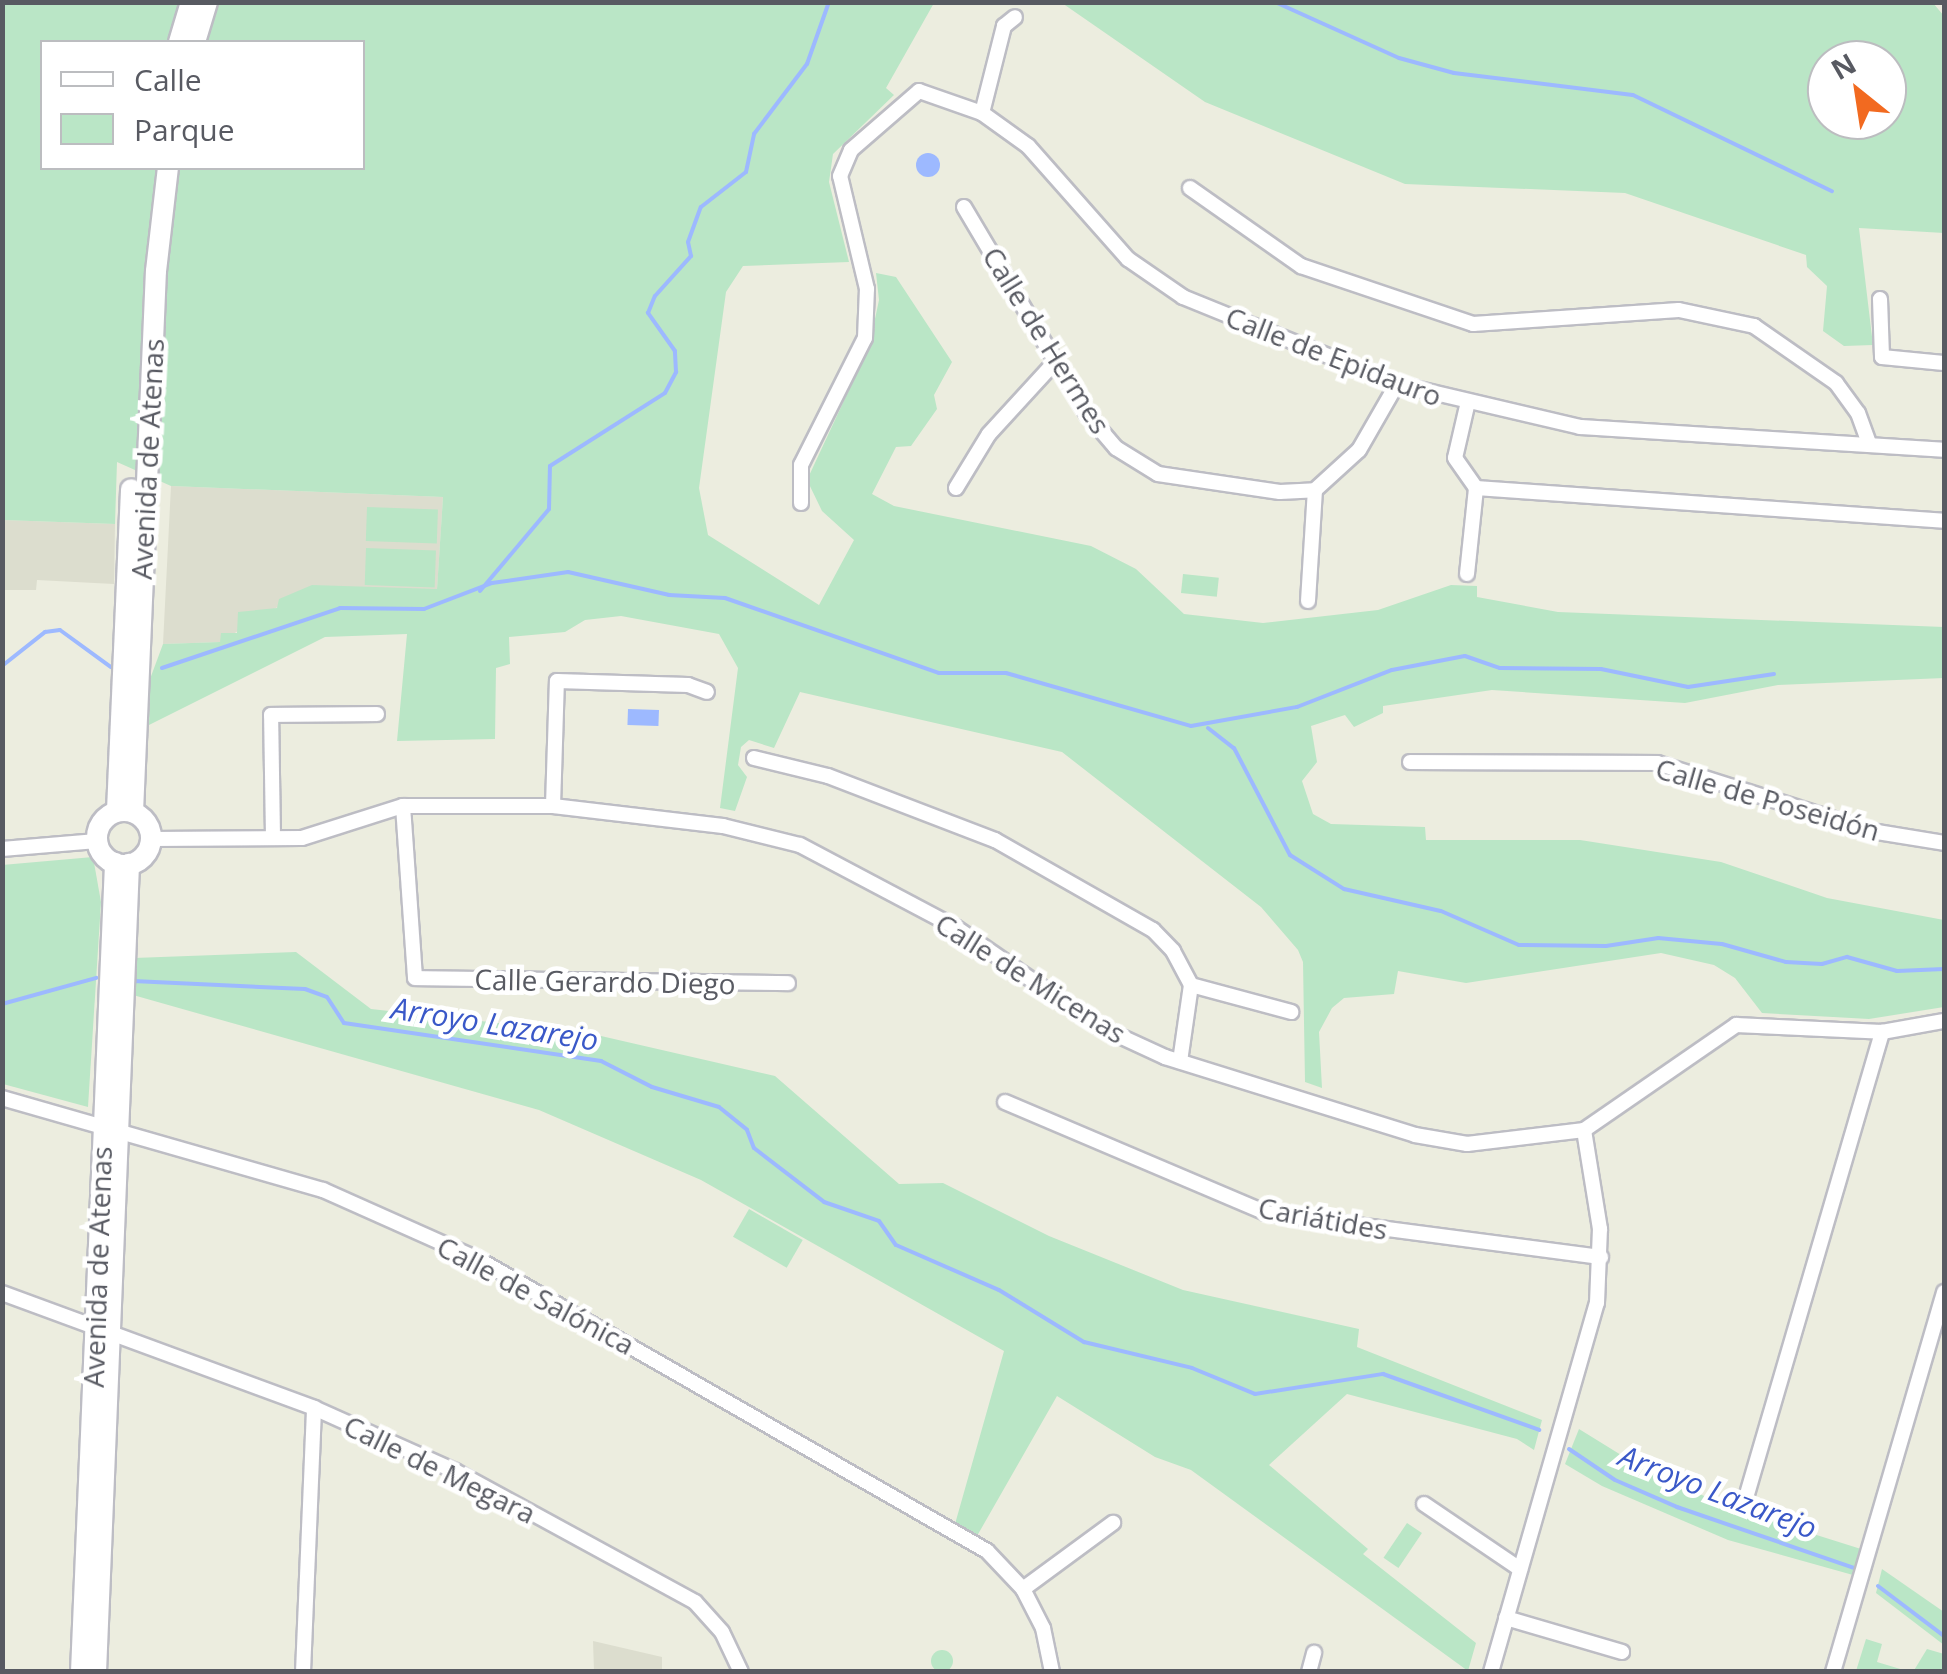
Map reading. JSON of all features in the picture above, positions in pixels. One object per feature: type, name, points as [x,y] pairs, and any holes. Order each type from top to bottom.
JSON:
[{"type":"main road","points":[[181,40],[191,2]]},
{"type":"main road","points":[[196,40],[207,2]]},
{"type":"main road","name":"Avenida de Atenas","points":[[124,812],[142,268],[154,170]]},
{"type":"main road","name":"Avenida de Atenas","points":[[124,812],[156,270],[168,170]]},
{"type":"main road","points":[[124,812],[146,822],[151,838],[146,852],[122,864],[97,841],[101,822],[124,812]]},
{"type":"main road","name":"Avenida de Atenas","points":[[96,1672],[103,1331],[122,864]]},
{"type":"main road","name":"Avenida de Atenas","points":[[80,1672],[103,1331]]},
{"type":"street","points":[[982,113],[1004,26],[1015,17]]},
{"type":"street","name":"Calle de Epidauro","points":[[801,503],[801,465],[865,338],[868,290],[840,176],[851,150],[920,91],[982,113],[1028,146],[1128,259],[1183,297],[1396,384],[1467,406],[1580,428],[1944,450]]},
{"type":"street","points":[[1190,188],[1300,266],[1474,324],[1679,310],[1754,326],[1836,383],[1858,412],[1868,444]]},
{"type":"street","name":"Calle de Hermes","points":[[964,207],[1055,362],[1116,448],[1158,474],[1280,492],[1315,490]]},
{"type":"street","points":[[1880,299],[1882,357],[1944,363]]},
{"type":"street","points":[[956,488],[989,434],[1055,362]]},
{"type":"street","points":[[1308,601],[1315,490],[1359,450],[1396,384]]},
{"type":"street","points":[[1467,406],[1455,458],[1476,488],[1467,574]]},
{"type":"street","points":[[1476,488],[1944,521]]},
{"type":"street","points":[[553,806],[556,681],[688,685],[707,692]]},
{"type":"street","points":[[274,838],[271,715],[376,714]]},
{"type":"street","points":[[754,758],[828,776],[996,840],[1153,930],[1173,950],[1191,985],[1180,1061]]},
{"type":"street","name":"Calle de Poseidón","points":[[1410,762],[1657,763],[1871,831],[1944,843]]},
{"type":"street","name":"Calle de Micenas","points":[[151,838],[302,838],[403,806],[553,806],[697,820],[800,845],[955,928],[1100,1027],[1180,1061],[1416,1135],[1467,1144],[1584,1130],[1736,1025],[1882,1032],[1944,1021]]},
{"type":"street","name":"Calle Gerardo Diego","points":[[403,806],[415,978],[788,984]]},
{"type":"street","points":[[2,849],[97,841]]},
{"type":"street","points":[[1191,985],[1291,1012]]},
{"type":"street","points":[[1745,1501],[1882,1032]]},
{"type":"street","name":"Calle de Salónica","points":[[2,1098],[322,1190],[476,1258],[987,1551],[1023,1590],[1043,1628],[1052,1672]]},
{"type":"street","name":"Cariátides","points":[[1005,1102],[1266,1214],[1601,1257]]},
{"type":"street","points":[[1490,1672],[1597,1304],[1601,1257],[1584,1130]]},
{"type":"street","name":"Calle de Megara","points":[[2,1292],[314,1408],[455,1471],[695,1602],[722,1632],[741,1672]]},
{"type":"street","points":[[1833,1672],[1944,1292]]},
{"type":"street","points":[[303,1672],[314,1408]]},
{"type":"street","points":[[1424,1504],[1520,1569]]},
{"type":"street","points":[[1023,1590],[1113,1523]]},
{"type":"street","points":[[1506,1618],[1622,1652]]},
{"type":"street","points":[[1310,1672],[1314,1653]]},
{"type":"shaded area","points":[[171,486],[443,497],[437,590],[312,586],[220,642],[163,644]]},
{"type":"shaded area","points":[[3,520],[115,524],[114,584],[37,580],[36,590],[3,590]]},
{"type":"shaded area","points":[[593,1641],[662,1657],[662,1671],[594,1671]]},
{"type":"green space","points":[[3,3],[934,3],[886,88],[894,95],[833,154],[829,182],[849,262],[743,266],[726,292],[699,488],[708,535],[819,605],[854,540],[822,511],[807,480],[869,347],[879,300],[876,273],[896,277],[952,362],[934,395],[937,409],[911,446],[896,447],[872,494],[894,506],[1091,546],[1136,569],[1184,614],[1263,623],[1378,610],[1451,585],[1477,586],[1477,597],[1558,612],[1944,627],[1944,678],[1778,685],[1685,703],[1492,690],[1383,706],[1383,713],[1354,727],[1345,715],[1311,726],[1317,762],[1302,781],[1313,814],[1331,824],[1425,827],[1426,840],[1580,840],[1721,862],[1827,898],[1944,920],[1944,1007],[1869,1019],[1762,1013],[1735,978],[1714,965],[1661,953],[1466,983],[1398,971],[1394,994],[1344,998],[1332,1008],[1319,1032],[1322,1088],[1305,1082],[1303,962],[1298,950],[1261,907],[1062,752],[800,692],[774,748],[749,740],[741,747],[738,765],[747,777],[735,811],[720,808],[738,668],[719,634],[621,616],[585,620],[565,632],[509,637],[510,664],[496,668],[495,739],[397,741],[407,634],[325,637],[149,725],[150,679],[163,644],[220,642],[221,633],[237,633],[238,612],[277,608],[279,599],[312,585],[437,589],[443,497],[171,486],[117,462],[115,524],[3,520]]},
{"type":"green space","points":[[1062,3],[1933,3],[1944,16],[1944,233],[1859,228],[1873,345],[1844,346],[1823,331],[1827,286],[1807,267],[1806,255],[1625,193],[1405,184],[1205,102]]},
{"type":"green space","points":[[367,507],[438,509],[437,543],[366,541]]},
{"type":"green space","points":[[366,548],[436,550],[435,587],[365,585]]},
{"type":"green space","points":[[1183,574],[1219,578],[1217,597],[1181,593]]},
{"type":"green space","points":[[93,857],[101,902],[88,1107],[3,1084],[2,865]]},
{"type":"green space","points":[[296,952],[371,1009],[588,1033],[775,1076],[899,1184],[943,1183],[1049,1236],[1183,1290],[1359,1329],[1357,1347],[1542,1420],[1534,1450],[1517,1439],[1347,1394],[1269,1465],[1368,1549],[1363,1554],[1476,1643],[1468,1671],[1191,1470],[1155,1457],[1057,1396],[977,1536],[955,1524],[1004,1351],[701,1180],[539,1110],[133,995],[134,958]]},
{"type":"green space","points":[[749,1209],[803,1240],[787,1268],[733,1237]]},
{"type":"green space","points":[[1579,1429],[1647,1471],[1734,1509],[1861,1549],[1853,1575],[1728,1540],[1602,1486],[1565,1464]]},
{"type":"green space","points":[[1407,1523],[1422,1533],[1398,1568],[1384,1558]]},
{"type":"green space","points":[[1882,1569],[1944,1612],[1944,1645],[1876,1593]]},
{"type":"green space","points":[[1866,1639],[1882,1644],[1877,1662],[1907,1671],[1856,1671]]},
{"type":"green space","points":[[1927,1649],[1944,1654],[1944,1671],[1913,1672]]},
{"type":"green space","points":[[942,1650],[950,1653],[950,1669],[942,1672],[934,1669],[931,1661],[934,1653]]},
{"type":"water","points":[[928,153],[940,165],[928,177],[916,165]]},
{"type":"water","points":[[628,709],[659,710],[658,726],[627,725]]},
{"type":"waterway","points":[[480,591],[549,509],[550,466],[665,393],[676,372],[675,351],[648,313],[655,296],[691,256],[688,242],[701,207],[746,172],[754,134],[807,64],[829,2]]},
{"type":"waterway","points":[[1275,2],[1399,58],[1454,73],[1633,95],[1832,191]]},
{"type":"waterway","points":[[162,668],[340,608],[424,609],[492,583],[568,572],[669,595],[725,598],[939,673],[1006,673],[1191,726],[1297,707],[1392,670],[1465,656],[1500,668],[1601,669],[1688,687],[1774,674]]},
{"type":"waterway","points":[[2,666],[45,632],[60,630],[111,667]]},
{"type":"waterway","points":[[1208,728],[1234,748],[1290,855],[1344,889],[1441,911],[1519,945],[1606,946],[1658,938],[1722,944],[1786,962],[1822,964],[1847,957],[1897,971],[1944,969]]},
{"type":"waterway","name":"Arroyo Lazarejo","points":[[2,1004],[96,978]]},
{"type":"waterway","name":"Arroyo Lazarejo","points":[[133,981],[305,989],[327,997],[344,1023],[601,1061],[652,1087],[719,1107],[747,1130],[754,1148],[824,1202],[879,1221],[896,1245],[999,1290],[1084,1342],[1192,1368],[1255,1394],[1383,1374],[1539,1430]]},
{"type":"waterway","name":"Arroyo Lazarejo","points":[[1569,1449],[1615,1480],[1677,1507],[1854,1568]]},
{"type":"waterway","name":"Arroyo Lazarejo","points":[[1878,1586],[1944,1636]]}]
